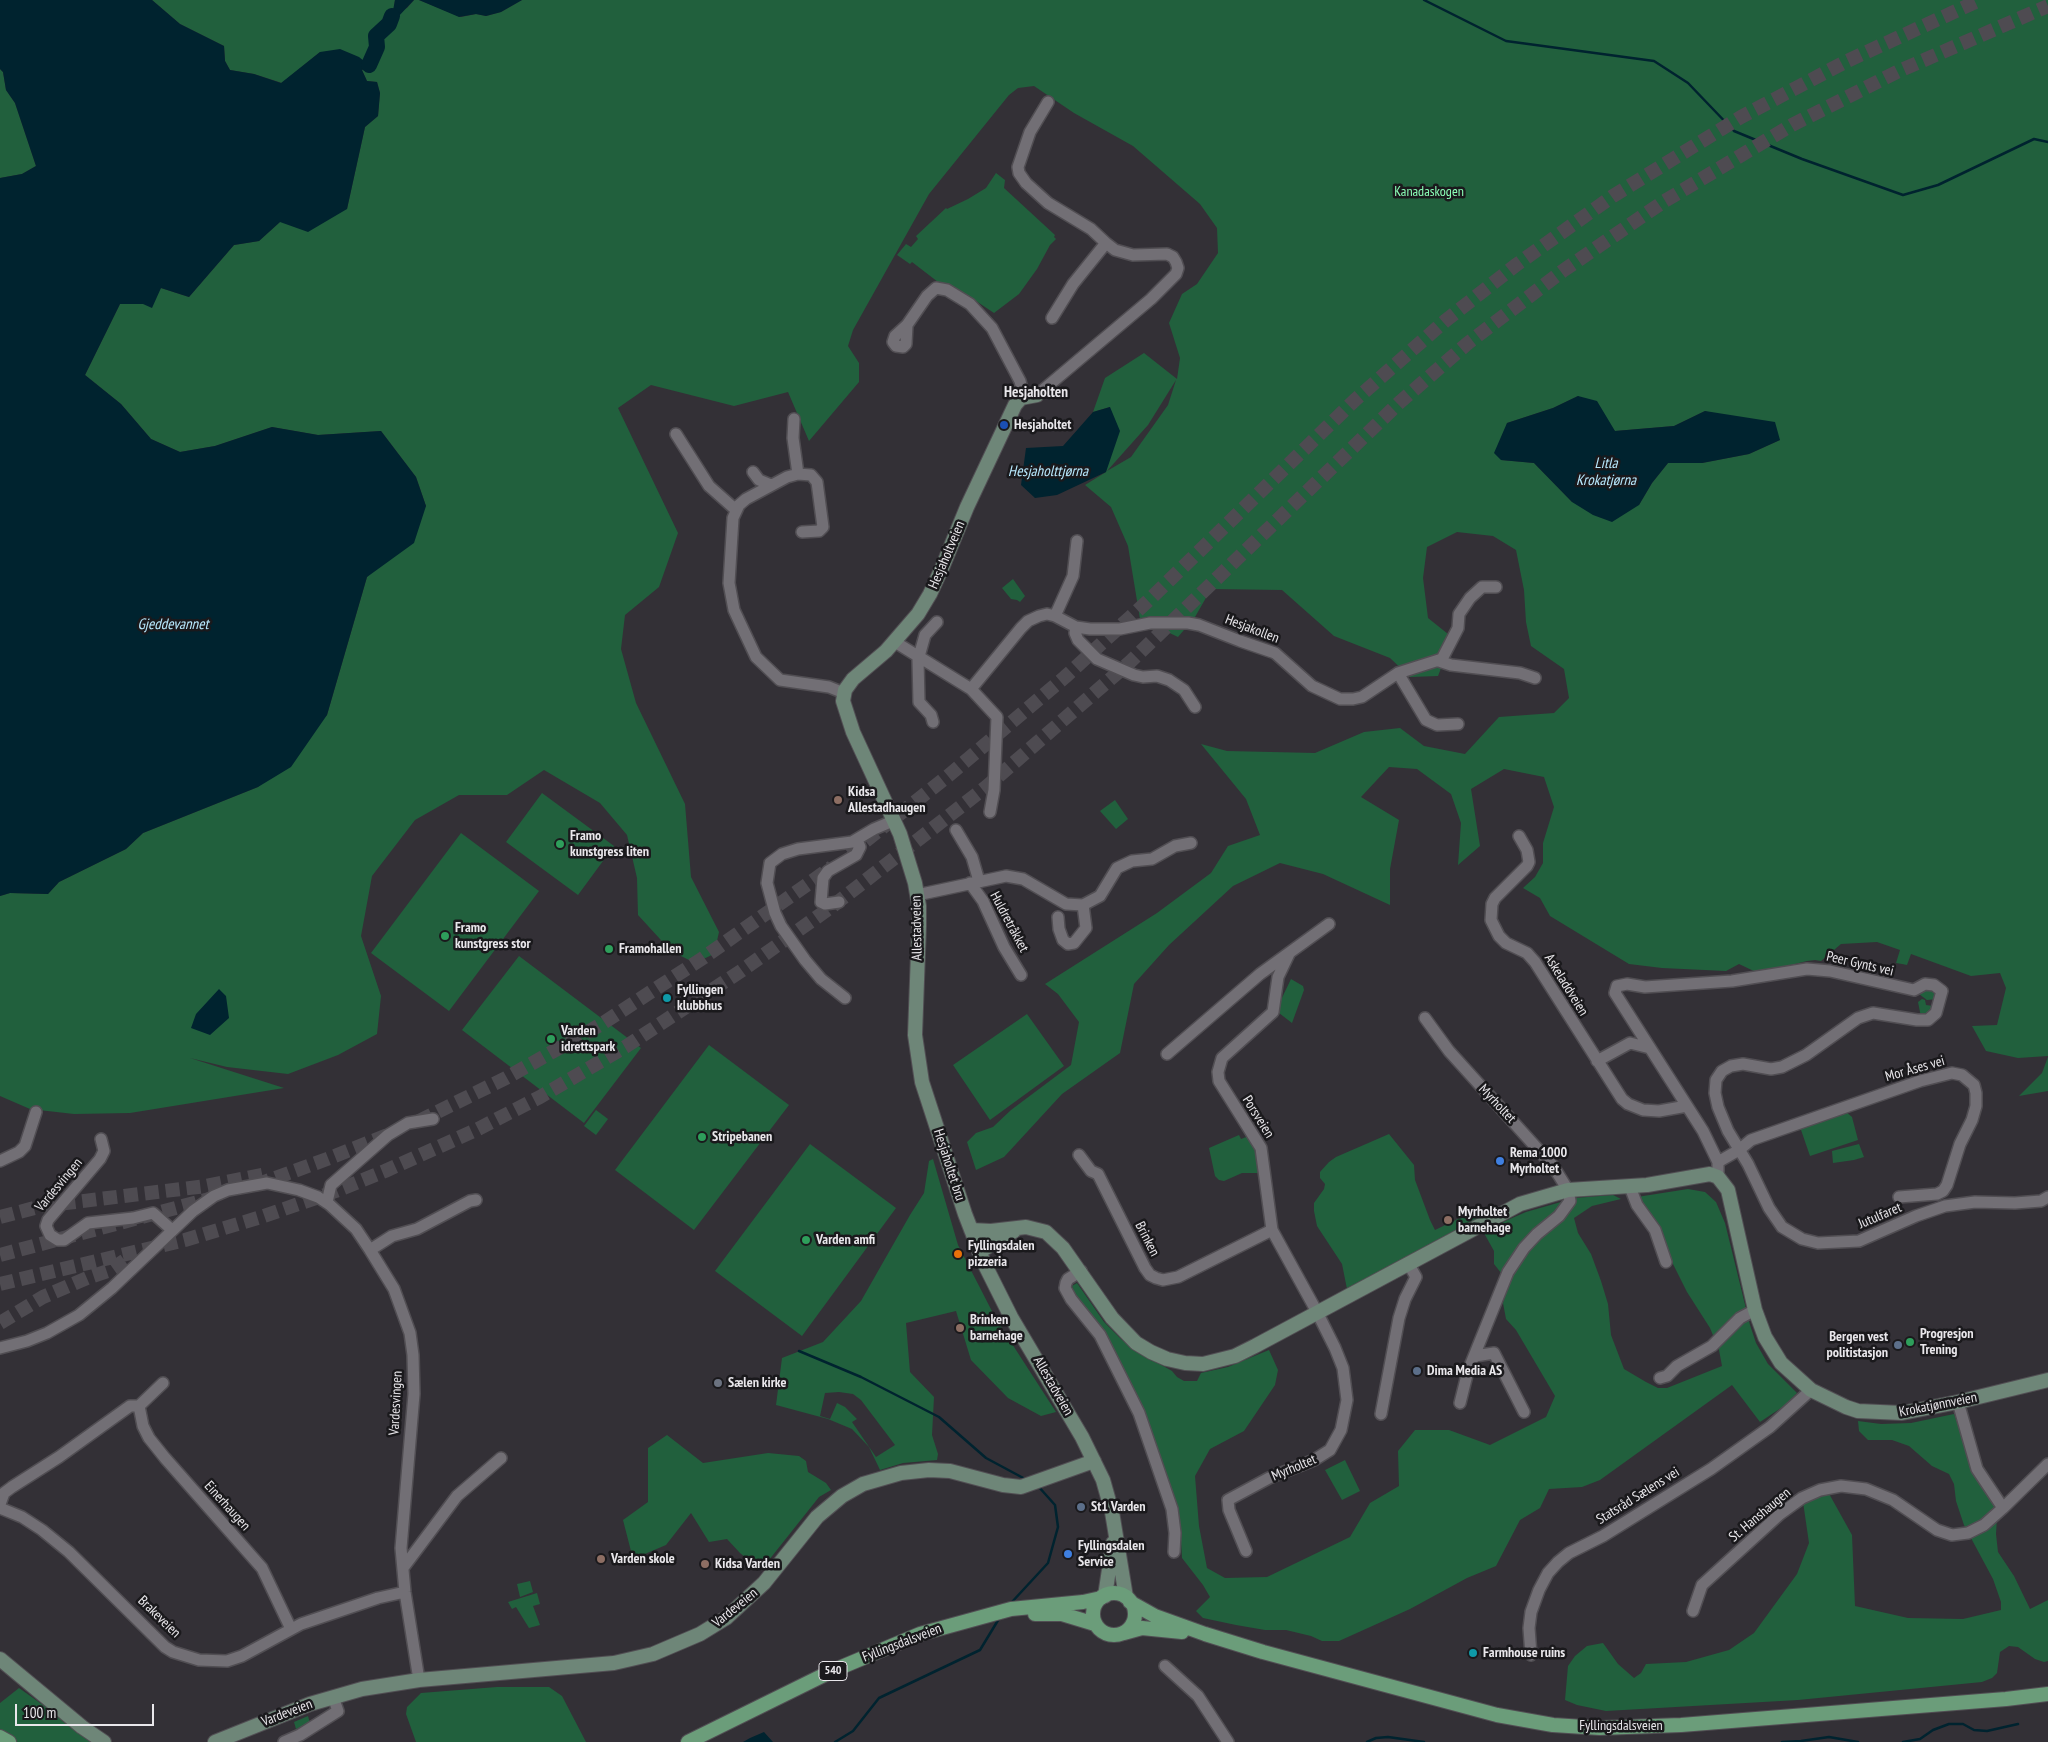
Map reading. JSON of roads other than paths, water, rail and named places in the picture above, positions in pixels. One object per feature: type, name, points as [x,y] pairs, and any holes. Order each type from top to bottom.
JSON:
[{"type":"main road","points":[[1021,398],[1041,392]]},
{"type":"main road","name":"Hesjaholtveien","points":[[844,693],[846,687],[853,679],[895,642],[918,614],[930,594],[985,466],[1015,404],[1021,398]]},
{"type":"main road","name":"Allestadveien","points":[[844,693],[843,705],[853,732],[907,853],[917,895],[919,936],[915,1035],[921,1076],[933,1115]]},
{"type":"main road","name":"Hesjaholtet bru","points":[[933,1115],[966,1214]]},
{"type":"main road","points":[[971,1230],[991,1232],[1022,1227],[1037,1229],[1054,1237],[1081,1271],[1112,1318],[1136,1343],[1151,1352],[1185,1363],[1203,1364],[1235,1356],[1514,1206],[1568,1190],[1665,1183],[1706,1174],[1718,1177]]},
{"type":"main road","name":"Krokatjønnveien","points":[[1718,1177],[1725,1184],[1729,1196],[1754,1310],[1765,1337],[1781,1363],[1811,1390],[1858,1411],[1879,1414],[1902,1414],[2048,1380]]},
{"type":"main road","name":"Allestadveien","points":[[966,1214],[980,1252],[1011,1317],[1048,1377],[1094,1461],[1108,1494],[1128,1600]]},
{"type":"main road","points":[[980,1252],[1022,1227]]},
{"type":"main road","name":"Vardeveien","points":[[214,1742],[332,1696],[362,1689],[419,1680],[614,1663],[645,1657],[673,1647],[708,1629],[742,1605],[764,1583],[808,1526],[829,1506],[852,1490],[882,1478],[913,1471],[950,1471],[973,1475],[1004,1485],[1022,1487],[1094,1461]]},
{"type":"main road","name":"Allestadveien","points":[[1103,1597],[1115,1534]]},
{"type":"main road","name":"540","points":[[1103,1597],[1115,1594],[1128,1600]]},
{"type":"main road","points":[[1095,1624],[1093,1611],[1103,1597]]},
{"type":"main road","name":"Fyllingsdalsveien","points":[[688,1742],[790,1691],[920,1634],[1028,1606],[1070,1604],[1103,1597]]},
{"type":"main road","points":[[1123,1633],[1128,1629],[1134,1618],[1134,1612],[1128,1600]]},
{"type":"main road","name":"Fyllingsdalsveien","points":[[1128,1600],[1155,1616],[1205,1634],[1385,1686],[1524,1721],[1572,1726],[1600,1728],[1681,1725],[2006,1700],[2048,1694]]},
{"type":"main road","name":"Fyllingsdalsveien","points":[[984,1616],[1062,1614],[1095,1624]]},
{"type":"main road","name":"540","points":[[1095,1624],[1104,1633],[1110,1635],[1123,1633]]},
{"type":"main road","name":"Fyllingsdalsveien","points":[[1123,1633],[1142,1628],[1205,1634]]},
{"type":"main road","points":[[0,1659],[82,1727],[104,1742]]},
{"type":"main road","points":[[0,1738],[9,1742]]},
{"type":"street","points":[[1041,392],[1158,293],[1176,274],[1178,268],[1173,257],[1167,254],[1133,255],[1115,250],[1091,229],[1048,203],[1026,183],[1018,168],[1030,132],[1048,102]]},
{"type":"street","points":[[1052,318],[1073,284],[1106,243]]},
{"type":"street","points":[[906,325],[932,291],[940,288],[947,290],[970,304],[992,328],[1020,381],[1022,389],[1021,398]]},
{"type":"street","points":[[794,418],[793,438],[798,474]]},
{"type":"street","points":[[676,434],[709,486],[736,510]]},
{"type":"street","points":[[753,472],[760,480],[770,485]]},
{"type":"street","points":[[802,532],[821,530],[822,513],[817,482],[811,475],[798,474],[770,485],[746,499],[736,510],[733,518],[730,595],[734,610],[756,657],[780,680],[829,687],[844,693]]},
{"type":"street","points":[[971,689],[1028,621],[1047,614],[1055,616],[1073,576],[1076,541]]},
{"type":"street","points":[[1439,661],[1452,642],[1458,628],[1459,614],[1470,598],[1482,587],[1496,587]]},
{"type":"street","name":"Hesjakollen","points":[[1055,616],[1076,627],[1120,629],[1150,623],[1176,622],[1199,624],[1275,653],[1312,686],[1340,699],[1362,697],[1398,673],[1439,661],[1451,665],[1520,673],[1535,678]]},
{"type":"street","points":[[933,722],[931,715],[919,702],[918,658],[925,635],[938,622]]},
{"type":"street","points":[[1076,627],[1075,633],[1078,640],[1097,659],[1134,675],[1157,676],[1169,680],[1184,690],[1196,707]]},
{"type":"street","points":[[895,642],[918,658],[971,689],[995,713],[997,717],[994,790],[990,812]]},
{"type":"street","points":[[1398,673],[1426,720],[1437,724],[1458,724]]},
{"type":"street","points":[[845,998],[837,994],[821,978],[785,933],[775,913],[770,897],[767,877],[770,863],[782,854],[798,849],[843,844],[857,840],[874,829],[893,821]]},
{"type":"street","name":"Huldretråkket","points":[[956,830],[972,857],[975,882],[983,901],[1004,947],[1021,975]]},
{"type":"street","name":"Askeladdveien","points":[[1519,836],[1527,850],[1529,862],[1495,898],[1492,904],[1491,920],[1499,936],[1506,943],[1527,953],[1535,962],[1622,1099],[1635,1108],[1659,1111],[1687,1106]]},
{"type":"street","points":[[839,902],[825,904],[821,902],[822,882],[828,871],[856,855],[860,847],[857,840]]},
{"type":"street","points":[[1058,916],[1059,930],[1063,940],[1068,944],[1074,943],[1086,928],[1082,905],[1100,896],[1118,868],[1132,861],[1152,859],[1175,846],[1191,843]]},
{"type":"street","name":"Huldretråkket","points":[[917,895],[1006,876],[1016,877],[1042,888],[1054,898],[1066,904],[1082,905]]},
{"type":"street","points":[[1166,1054],[1260,974],[1303,944],[1325,922]]},
{"type":"street","name":"Porsveien","points":[[1289,954],[1278,977],[1273,1012],[1228,1050],[1222,1058],[1218,1072],[1222,1088],[1261,1148],[1272,1230],[1318,1312]]},
{"type":"street","name":"Peer Gynts vei","points":[[1718,1177],[1718,1162],[1703,1131],[1615,993],[1617,986],[1628,984],[1646,987],[1732,981],[1807,969],[1830,971],[1914,990],[1925,984],[1934,985],[1942,991],[1936,1013],[1928,1020],[1873,1013],[1858,1018],[1806,1055],[1782,1067],[1771,1069],[1743,1064],[1731,1066],[1722,1071],[1716,1080],[1717,1100],[1728,1131],[1739,1150]]},
{"type":"street","name":"Myrholtet","points":[[1425,1018],[1449,1051],[1552,1166],[1568,1190]]},
{"type":"street","points":[[1597,1061],[1630,1043],[1650,1048]]},
{"type":"street","name":"Mor Åses vei","points":[[1718,1162],[1739,1150],[1751,1140],[1918,1082],[1952,1073],[1962,1075],[1974,1085],[1976,1106],[1972,1120],[1960,1144],[1947,1185],[1938,1194],[1899,1197]]},
{"type":"street","points":[[0,1161],[20,1152],[25,1146],[36,1112]]},
{"type":"street","points":[[327,1202],[331,1185],[388,1135],[408,1123],[433,1119]]},
{"type":"street","name":"Vardesvingen","points":[[101,1139],[104,1150],[100,1159],[48,1220],[46,1226],[50,1235],[58,1240],[64,1240],[88,1223],[133,1218],[153,1213],[172,1230]]},
{"type":"street","name":"Jutulfaret","points":[[1739,1150],[1748,1164],[1769,1208],[1782,1227],[1810,1242],[1836,1243],[1862,1240],[1916,1216],[1945,1206],[1975,1202],[2015,1203],[2041,1201],[2048,1197]]},
{"type":"street","name":"Brinken","points":[[1079,1155],[1091,1171],[1098,1174],[1144,1268],[1150,1275],[1156,1278],[1163,1280],[1178,1277],[1272,1230]]},
{"type":"street","name":"Vardesvingen","points":[[0,1348],[40,1335],[79,1315],[112,1288],[193,1211],[214,1196],[243,1186],[267,1183],[300,1190],[327,1202],[349,1222],[370,1250],[394,1289],[408,1323],[414,1355],[414,1394],[401,1548],[405,1592],[419,1680]]},
{"type":"street","points":[[1630,1187],[1637,1205],[1654,1230],[1666,1262]]},
{"type":"street","points":[[1460,1403],[1468,1371],[1508,1272],[1524,1248],[1567,1207],[1570,1200],[1568,1190]]},
{"type":"street","points":[[370,1250],[392,1236],[417,1229],[470,1201],[476,1200]]},
{"type":"street","points":[[1381,1414],[1399,1318],[1405,1299],[1416,1277],[1408,1263]]},
{"type":"street","points":[[1081,1271],[1068,1279],[1066,1288],[1071,1299],[1100,1336],[1142,1421],[1172,1509],[1174,1552]]},
{"type":"street","points":[[1660,1378],[1667,1376],[1677,1366],[1712,1346],[1740,1318],[1754,1310]]},
{"type":"street","name":"Myrholtet","points":[[1246,1551],[1229,1510],[1228,1500],[1270,1478],[1324,1455],[1330,1450],[1341,1430],[1346,1400],[1342,1368],[1336,1348],[1318,1312]]},
{"type":"street","points":[[1475,1356],[1494,1353],[1524,1412]]},
{"type":"street","points":[[0,1504],[4,1493],[12,1487],[59,1457],[130,1406],[139,1406],[163,1383]]},
{"type":"street","name":"Statsråd Sælens vei","points":[[1531,1655],[1531,1612],[1548,1573],[1558,1562],[1711,1469],[1770,1426],[1811,1390]]},
{"type":"street","points":[[1958,1402],[1977,1469],[2003,1508]]},
{"type":"street","name":"Einerhaugen","points":[[139,1406],[143,1426],[149,1438],[262,1568],[291,1628]]},
{"type":"street","points":[[403,1568],[457,1496],[501,1458]]},
{"type":"street","name":"St. Hanshaugen","points":[[1693,1611],[1702,1585],[1780,1514],[1802,1498],[1820,1490],[1841,1486],[1866,1488],[1893,1500],[1937,1530],[1952,1535],[1968,1533],[1976,1529],[2003,1508],[2048,1464]]},
{"type":"street","name":"Brakeveien","points":[[0,1508],[22,1517],[42,1530],[69,1552],[166,1647],[173,1652],[205,1662],[226,1661],[242,1656],[291,1628],[378,1598],[405,1592]]},
{"type":"street","points":[[1165,1666],[1198,1696],[1228,1742]]},
{"type":"street","name":"Vardeveien","points":[[284,1742],[300,1735],[338,1711],[332,1696]]},
{"type":"water","name":"Gjeddevannet","points":[[0,0],[152,0],[180,24],[224,46],[225,61],[230,70],[254,74],[281,83],[320,52],[340,49],[359,57],[369,65],[362,70],[367,81],[377,82],[380,93],[378,116],[365,127],[347,209],[308,232],[280,222],[259,241],[234,245],[189,297],[161,288],[152,308],[143,304],[120,304],[85,375],[121,404],[151,439],[180,452],[215,446],[272,427],[318,435],[381,431],[416,477],[426,506],[414,543],[367,577],[327,715],[291,767],[258,787],[143,833],[126,849],[59,882],[48,894],[10,893],[0,896],[0,178],[22,174],[36,166],[15,103],[6,90],[3,72],[0,69]]},
{"type":"water","points":[[395,0],[414,0],[397,18],[392,16]]},
{"type":"water","points":[[419,0],[522,0],[501,12],[486,16],[476,14],[459,17]]},
{"type":"water","name":"Litla Krokatjørna","points":[[1578,396],[1597,401],[1615,431],[1674,426],[1705,411],[1775,422],[1780,440],[1749,454],[1702,463],[1668,463],[1652,483],[1639,505],[1612,522],[1593,515],[1572,502],[1534,463],[1501,460],[1494,453],[1507,423],[1553,408]]},
{"type":"water","name":"Hesjaholttjørna","points":[[1110,407],[1120,431],[1106,472],[1057,495],[1035,498],[1021,485],[1026,448],[1063,446],[1093,412]]},
{"type":"water","points":[[219,989],[226,996],[229,1018],[210,1035],[191,1028],[196,1014]]},
{"type":"water","points":[[764,1732],[773,1742],[743,1742],[750,1738]]},
{"type":"waterway","points":[[1424,0],[1506,41],[1654,61],[1688,83],[1734,131],[1802,159],[1903,195],[1938,185],[2034,139],[2048,142]]},
{"type":"waterway","points":[[369,65],[377,47],[376,36],[389,24],[392,16]]},
{"type":"waterway","points":[[799,1351],[861,1377],[939,1417],[986,1458],[1027,1480]]},
{"type":"waterway","points":[[1011,1603],[1048,1563],[1058,1527],[1055,1505],[1038,1486]]},
{"type":"waterway","points":[[835,1742],[853,1731],[879,1698],[980,1650],[1000,1617]]},
{"type":"waterway","points":[[1903,1742],[1920,1739],[1933,1730],[1949,1724],[1963,1724],[1974,1730],[1987,1731],[2018,1724]]},
{"type":"waterway","points":[[1367,1742],[1376,1738],[1388,1737],[1424,1742]]},
{"type":"waterway","points":[[1782,1742],[1829,1737],[1858,1742]]},
{"type":"tunnel","points":[[849,854],[948,776],[1065,677],[1149,600],[1355,400],[1445,321],[1516,265],[1613,196],[1741,117],[1847,61],[1980,0]]},
{"type":"tunnel","points":[[0,1284],[185,1240],[261,1217],[336,1191],[476,1130],[540,1097],[625,1047],[741,971],[834,905],[986,787],[1130,662],[1400,402],[1468,343],[1564,270],[1663,202],[1792,125],[1899,71],[2048,6]]},
{"type":"tunnel","points":[[419,1121],[506,1078],[600,1025],[703,958],[832,867]]},
{"type":"tunnel","points":[[256,1185],[390,1134]]},
{"type":"tunnel","points":[[0,1217],[42,1206],[206,1186],[266,1174]]},
{"type":"tunnel","points":[[0,1255],[209,1199]]},
{"type":"tunnel","points":[[0,1323],[43,1297],[111,1270],[128,1258]]},
{"type":"place","name":"Hesjaholtet","points":[[1004,425]]},
{"type":"place","name":"Kidsa Allestadhaugen","points":[[838,800]]},
{"type":"place","name":"Framo kunstgress liten","points":[[560,844]]},
{"type":"place","name":"Framo kunstgress stor","points":[[445,936]]},
{"type":"place","name":"Framohallen","points":[[609,949]]},
{"type":"place","name":"Fyllingen klubbhus","points":[[667,998]]},
{"type":"place","name":"Varden idrettspark","points":[[551,1039]]},
{"type":"place","name":"Stripebanen","points":[[702,1137]]},
{"type":"place","name":"Rema 1000 Myrholtet","points":[[1500,1161]]},
{"type":"place","name":"Myrholtet barnehage","points":[[1448,1220]]},
{"type":"place","name":"Varden amfi","points":[[806,1240]]},
{"type":"place","name":"Fyllingsdalen pizzeria","points":[[958,1254]]},
{"type":"place","name":"Brinken barnehage","points":[[960,1328]]},
{"type":"place","name":"Progresjon Trening","points":[[1910,1342]]},
{"type":"place","name":"Bergen vest politistasjon","points":[[1898,1345]]},
{"type":"place","name":"Dima Media AS","points":[[1417,1371]]},
{"type":"place","name":"Sælen kirke","points":[[718,1383]]},
{"type":"place","name":"St1 Varden","points":[[1081,1507]]},
{"type":"place","name":"Fyllingsdalen Service","points":[[1068,1554]]},
{"type":"place","name":"Varden skole","points":[[601,1559]]},
{"type":"place","name":"Kidsa Varden","points":[[705,1564]]},
{"type":"place","name":"Farmhouse ruins","points":[[1473,1653]]},
{"type":"district","name":"Hesjaholten","points":[[1036,393]]},
{"type":"park label","name":"Kanadaskogen","points":[[1429,192]]}]
